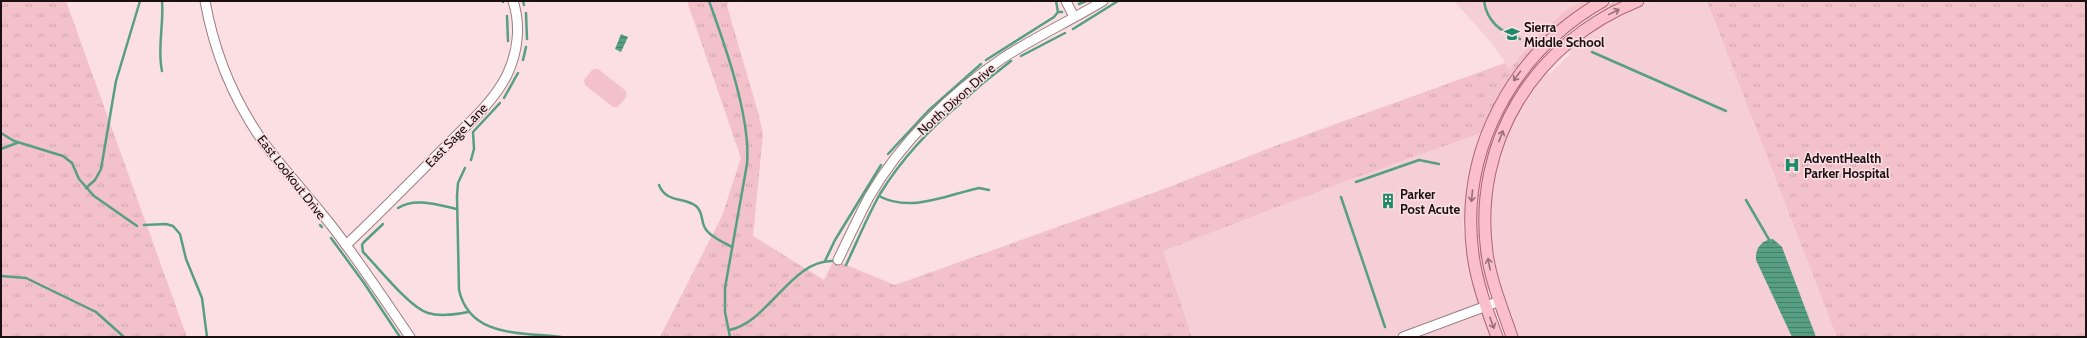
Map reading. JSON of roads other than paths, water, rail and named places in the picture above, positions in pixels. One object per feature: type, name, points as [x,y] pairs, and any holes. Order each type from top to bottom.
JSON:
[{"type":"main road","points":[[1497,337],[1475,269],[1471,217],[1475,174],[1488,131],[1509,88],[1535,55],[1563,27],[1602,1]]},
{"type":"main road","points":[[1512,337],[1500,301],[1488,254],[1485,211],[1491,167],[1507,121],[1532,80],[1562,47],[1600,19],[1638,1]]},
{"type":"street","name":"East Lookout Drive","points":[[205,1],[222,61],[244,111],[275,157],[346,245],[410,337]]},
{"type":"street","name":"East Sage Lane","points":[[346,245],[469,123],[499,89],[511,65],[516,48],[517,21],[513,1]]},
{"type":"street","points":[[1066,1],[1074,17]]},
{"type":"street","name":"North Dixon Drive","points":[[838,260],[876,186],[905,148],[930,120],[966,86],[997,62],[1103,1]]},
{"type":"street","points":[[1403,337],[1500,301]]},
{"type":"waterway","points":[[86,188],[95,180],[101,169],[116,81],[140,1]]},
{"type":"waterway","points":[[162,1],[160,54],[162,71]]},
{"type":"waterway","points":[[523,1],[524,5]]},
{"type":"waterway","points":[[709,1],[736,82],[745,125],[747,146],[747,164],[725,288],[725,312],[730,337]]},
{"type":"waterway","points":[[1056,1],[1058,12]]},
{"type":"waterway","points":[[1079,4],[1086,1]]},
{"type":"waterway","points":[[1073,29],[1118,1]]},
{"type":"waterway","points":[[1484,1],[1488,15],[1496,25],[1507,33],[1520,39]]},
{"type":"waterway","points":[[986,60],[1054,17],[1058,12],[1062,12]]},
{"type":"waterway","points":[[526,13],[527,39]]},
{"type":"waterway","points":[[507,16],[508,41]]},
{"type":"waterway","points":[[1021,56],[1065,33]]},
{"type":"waterway","points":[[523,60],[526,47]]},
{"type":"waterway","points":[[1592,52],[1726,111]]},
{"type":"waterway","points":[[966,98],[1011,61]]},
{"type":"waterway","points":[[888,154],[928,111],[981,64]]},
{"type":"waterway","points":[[504,98],[518,73]]},
{"type":"waterway","points":[[471,160],[474,149],[473,132],[500,103]]},
{"type":"waterway","points":[[846,265],[880,194],[897,169],[927,134],[961,103]]},
{"type":"waterway","points":[[1,133],[14,141],[63,156],[72,163],[79,179],[94,196],[137,226]]},
{"type":"waterway","points":[[1,149],[17,143]]},
{"type":"waterway","points":[[1356,182],[1419,160],[1439,164]]},
{"type":"waterway","points":[[825,261],[835,240],[881,165]]},
{"type":"waterway","points":[[465,168],[458,183],[457,196],[459,290],[465,306],[474,317],[486,325],[499,330],[514,333],[561,337]]},
{"type":"waterway","points":[[659,185],[666,195],[696,206],[701,213],[706,230],[716,238],[732,247]]},
{"type":"waterway","points":[[879,196],[891,201],[916,203],[979,188],[989,190]]},
{"type":"waterway","points":[[1341,197],[1385,327]]},
{"type":"waterway","points":[[1746,200],[1771,243]]},
{"type":"waterway","points":[[398,208],[419,202],[457,209]]},
{"type":"waterway","points":[[144,225],[166,224],[173,226],[180,234],[186,259],[202,298],[207,337]]},
{"type":"waterway","points":[[383,224],[364,242],[362,245],[363,252],[394,286],[412,303],[428,313],[443,315],[468,312]]},
{"type":"waterway","points":[[331,238],[364,283],[400,337]]},
{"type":"waterway","points":[[729,330],[743,325],[756,316],[792,280],[805,270],[818,263],[833,261]]},
{"type":"waterway","points":[[1,276],[26,278],[96,312],[124,337]]},
{"type":"place","name":"Sierra Middle School","points":[[1512,34]]},
{"type":"place","name":"AdventHealth Parker Hospital","points":[[1792,165]]},
{"type":"place","name":"Parker Post Acute","points":[[1388,201]]}]
